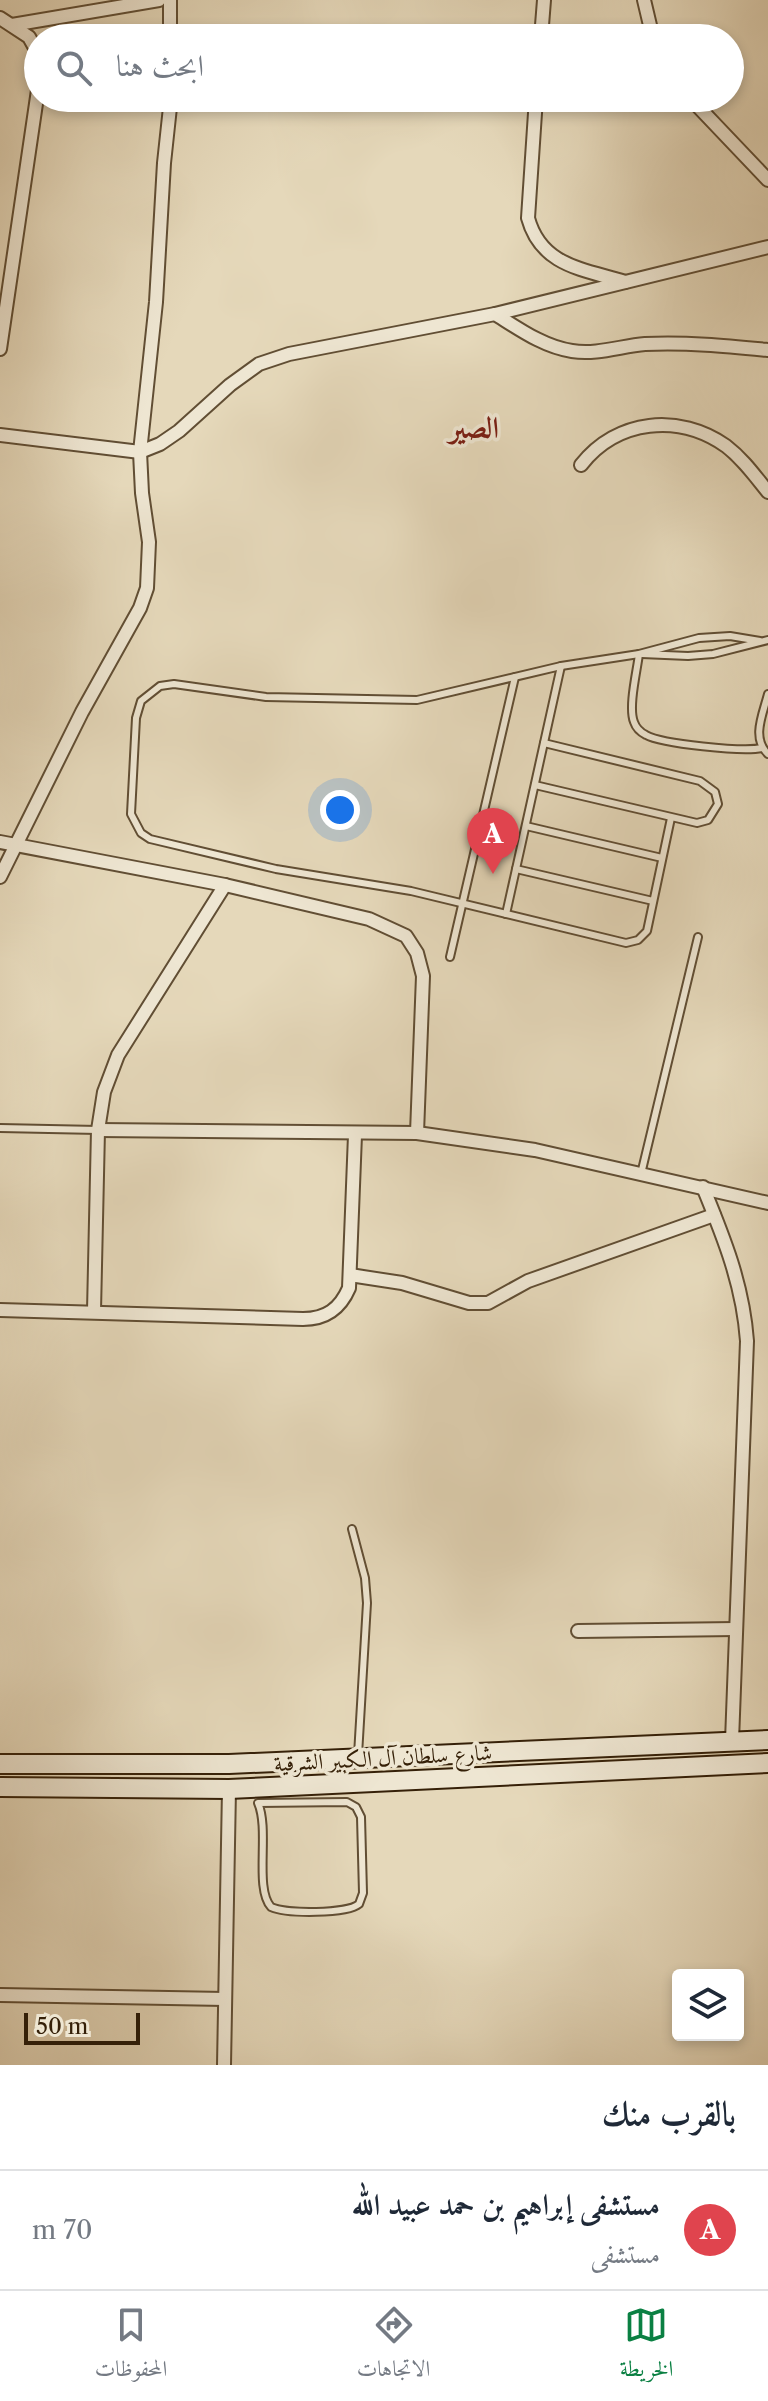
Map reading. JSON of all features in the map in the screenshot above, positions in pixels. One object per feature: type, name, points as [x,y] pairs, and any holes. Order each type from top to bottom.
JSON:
[{"type":"main road","name":"شارع سلطان آل الكبير الشرقية","points":[[0,1764],[229,1764],[768,1740]]},
{"type":"main road","name":"شارع سلطان آل الكبير الشرقية","points":[[0,1787],[235,1789],[768,1763]]},
{"type":"street","points":[[6,22],[159,0]]},
{"type":"street","points":[[170,0],[170,24]]},
{"type":"street","points":[[542,24],[544,0]]},
{"type":"street","points":[[644,0],[650,24]]},
{"type":"street","points":[[6,22],[24,34]]},
{"type":"street","points":[[0,349],[35,112]]},
{"type":"street","points":[[0,877],[147,588],[149,542],[140,452],[156,302],[169,112]]},
{"type":"street","points":[[535,112],[528,218],[532,233],[540,247],[552,257],[628,283]]},
{"type":"street","points":[[703,112],[767,178]]},
{"type":"street","points":[[0,435],[140,452],[160,444],[179,431],[230,385],[259,364],[289,354],[495,314],[768,247]]},
{"type":"street","points":[[495,314],[541,341],[572,351],[589,352],[641,344],[697,343],[768,350]]},
{"type":"street","points":[[581,465],[598,446],[620,433],[644,426],[672,425],[699,432],[725,446],[748,467],[768,492]]},
{"type":"street","points":[[0,842],[225,885],[369,919],[406,936],[417,953],[423,976],[417,1133]]},
{"type":"street","points":[[94,1311],[98,1130],[104,1092],[118,1055],[225,885]]},
{"type":"street","points":[[98,1130],[355,1135],[417,1133],[535,1150],[768,1203]]},
{"type":"street","points":[[0,1310],[315,1319],[327,1315],[345,1299],[350,1275],[355,1135]]},
{"type":"street","points":[[703,1187],[741,1289],[747,1341],[732,1741]]},
{"type":"street","points":[[350,1275],[402,1283],[469,1303],[488,1303],[528,1281],[714,1215]]},
{"type":"street","points":[[578,1631],[736,1629]]},
{"type":"street","points":[[224,2065],[235,1789]]},
{"type":"street","points":[[0,1995],[225,1999]]},
{"type":"lane","points":[[671,818],[647,931],[632,943],[399,889],[276,869],[150,839],[141,833],[131,814],[138,709],[147,694],[167,684],[266,697],[402,701],[435,698],[561,666],[639,654],[714,636],[764,641]]},
{"type":"lane","points":[[639,654],[713,654],[764,641]]},
{"type":"lane","points":[[639,654],[632,712],[635,724],[643,734],[656,739],[733,750],[765,751],[759,736],[768,694]]},
{"type":"lane","points":[[506,914],[561,666]]},
{"type":"lane","points":[[450,957],[515,677]]},
{"type":"lane","points":[[535,785],[697,823],[708,820],[718,804],[715,792],[700,781],[544,743]]},
{"type":"lane","points":[[526,826],[662,858]]},
{"type":"lane","points":[[516,869],[653,901]]},
{"type":"lane","points":[[641,1174],[698,937]]},
{"type":"lane","points":[[0,1128],[98,1130]]},
{"type":"lane","points":[[352,1529],[365,1578],[367,1603],[358,1758]]},
{"type":"lane","points":[[235,1789],[258,1803],[347,1802],[356,1807],[362,1822],[363,1893],[359,1904],[344,1910],[284,1910],[271,1907],[264,1896],[263,1821],[258,1803]]},
{"type":"place","name":"مستشفى إبراهيم بن حمد عبيد الله","points":[[493,874]]},
{"type":"district","name":"الصير","points":[[474,427]]}]
